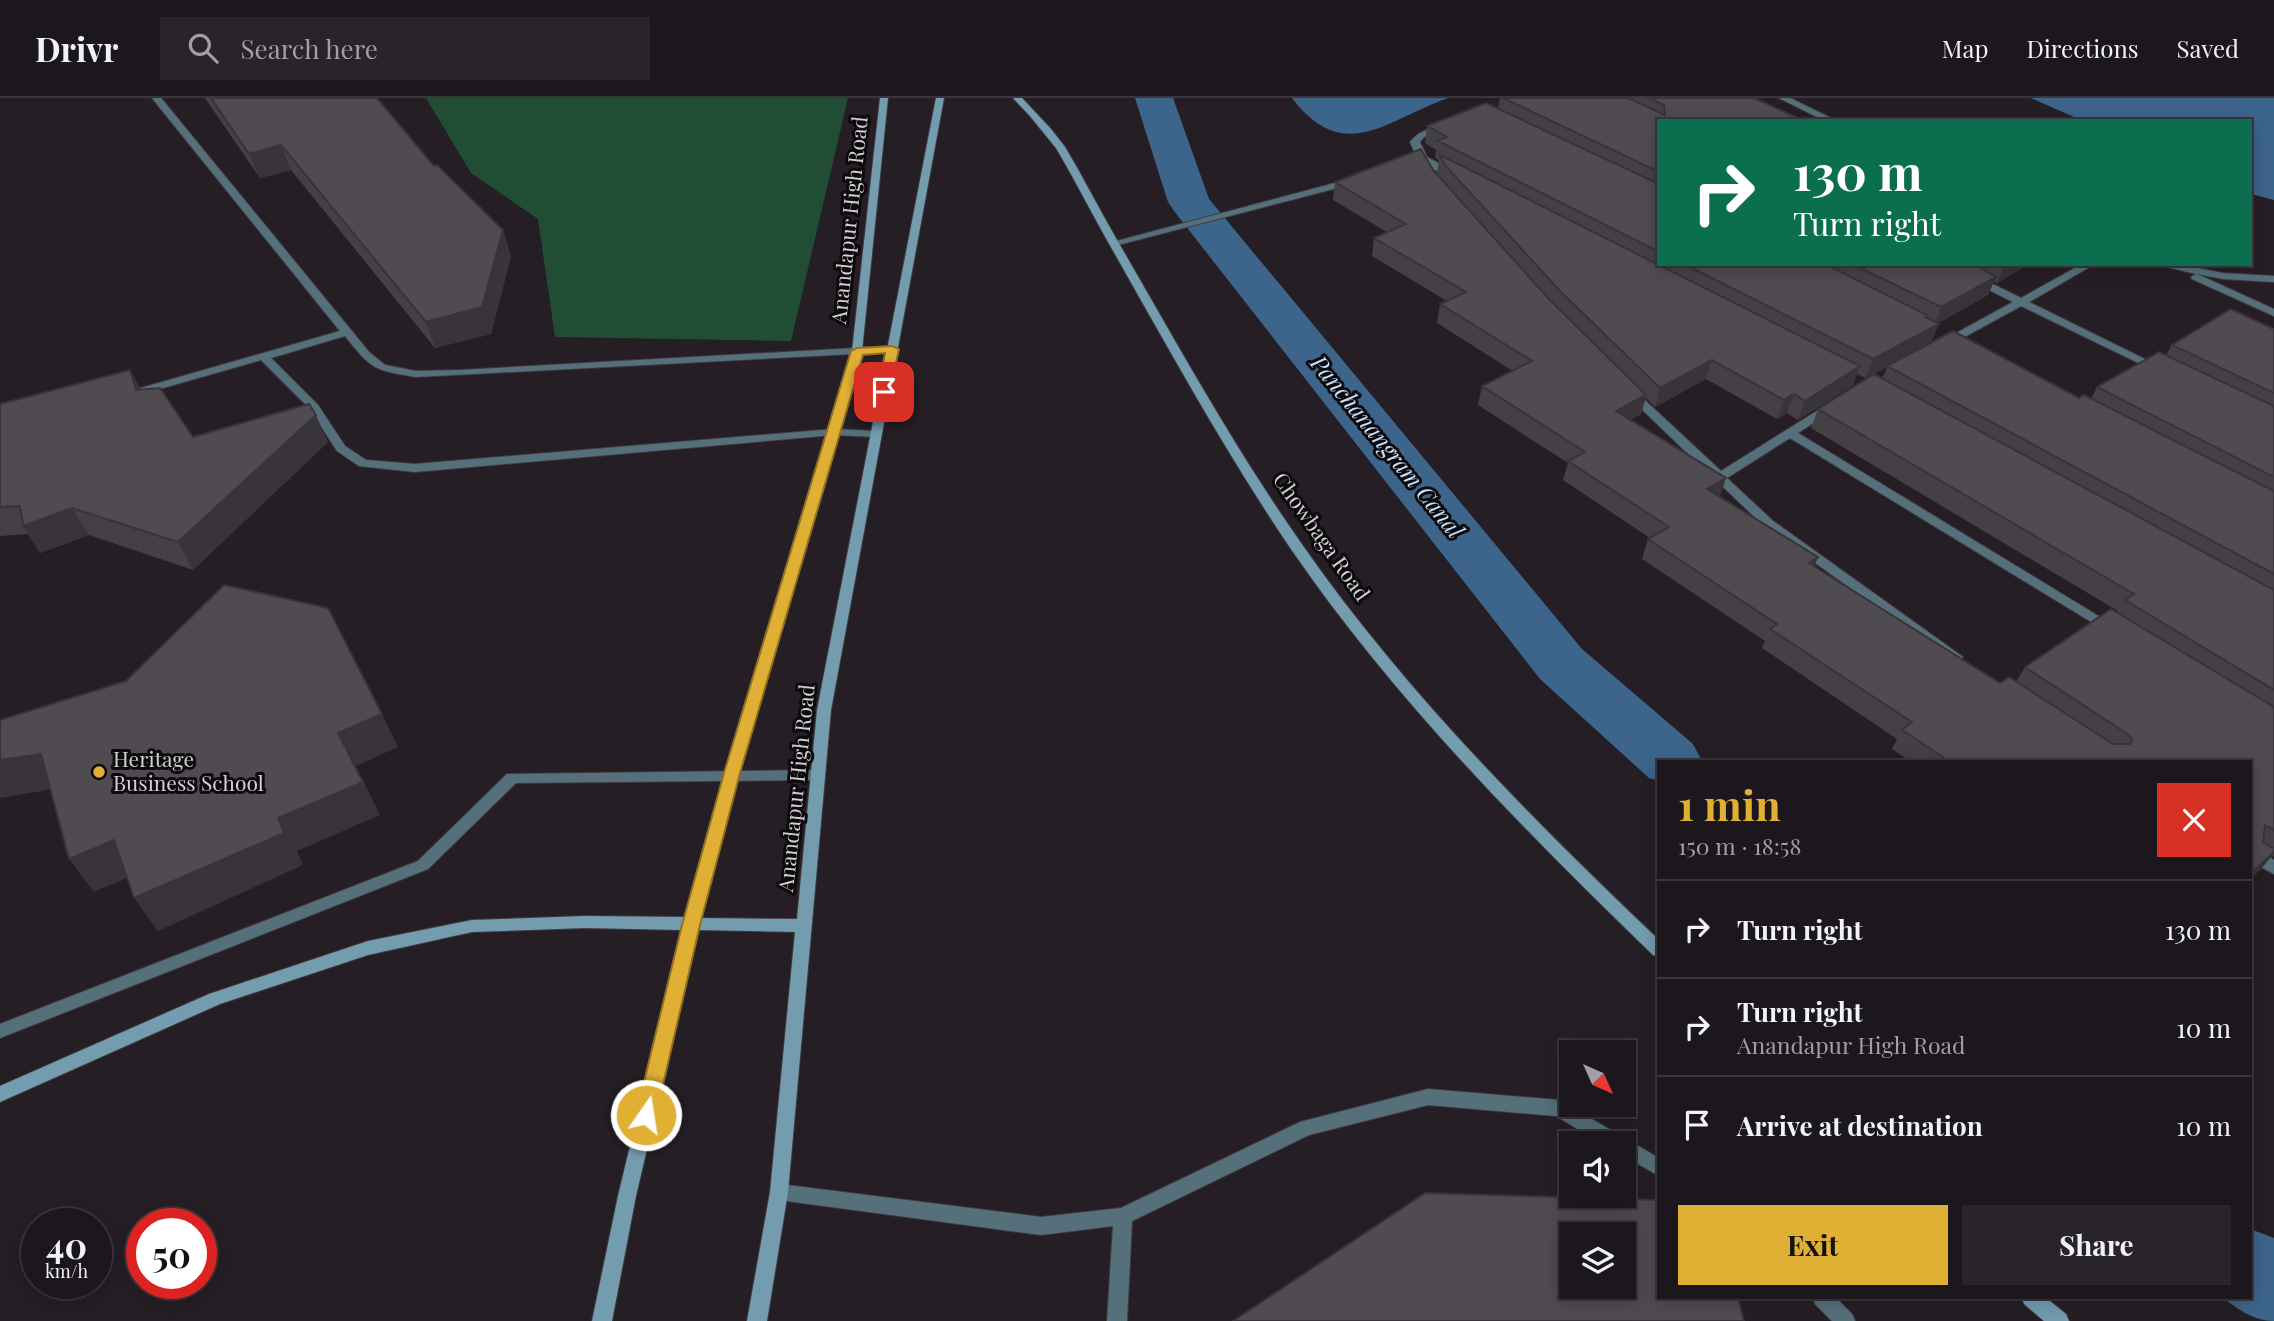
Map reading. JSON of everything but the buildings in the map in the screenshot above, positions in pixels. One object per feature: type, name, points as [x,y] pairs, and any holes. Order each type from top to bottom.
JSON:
[{"type":"main road","name":"Anandapur High Road","points":[[602,1321],[627,1196],[691,925],[732,773],[857,351],[884,98]]},
{"type":"main road","name":"Anandapur High Road","points":[[757,1321],[779,1192],[824,709],[940,98]]},
{"type":"main road","name":"Chowbaga Road","points":[[1017,98],[1037,115],[1065,150],[1114,243],[1255,483],[1325,590],[1436,722],[1657,948]]},
{"type":"main road","points":[[0,1094],[215,999],[368,948],[472,926],[585,922],[804,926]]},
{"type":"main road","points":[[2033,1299],[2059,1321]]},
{"type":"street","points":[[156,98],[345,333],[382,368],[416,374],[892,349]]},
{"type":"street","points":[[1783,98],[1829,119]]},
{"type":"street","points":[[1431,176],[1415,142],[1421,135],[1456,121]]},
{"type":"street","points":[[1398,166],[1423,159],[1460,177]]},
{"type":"street","points":[[1114,243],[1311,194],[1361,178]]},
{"type":"street","points":[[1947,266],[2174,376]]},
{"type":"street","points":[[1937,347],[2023,303],[2087,266]]},
{"type":"street","points":[[2167,266],[2274,313]]},
{"type":"street","points":[[2178,269],[2274,279]]},
{"type":"street","points":[[1931,332],[1961,348]]},
{"type":"street","points":[[119,397],[345,333]]},
{"type":"street","points":[[263,356],[314,407],[341,448],[363,463],[385,466],[415,468],[834,432],[876,434]]},
{"type":"street","points":[[1620,382],[1717,479],[1769,524],[1963,662]]},
{"type":"street","points":[[1717,479],[1844,398]]},
{"type":"street","points":[[1790,433],[2121,634]]},
{"type":"street","points":[[0,1031],[423,865],[512,778],[732,773],[818,775]]},
{"type":"street","points":[[2252,854],[2274,868]]},
{"type":"street","points":[[779,1192],[1041,1226],[1123,1216],[1306,1128],[1428,1097],[1559,1108],[1597,1131]]},
{"type":"street","points":[[1636,1154],[1657,1167]]},
{"type":"street","points":[[1117,1321],[1123,1216]]},
{"type":"street","points":[[1824,1299],[1845,1321]]},
{"type":"green space","points":[[426,98],[848,98],[791,341],[555,337],[538,219],[471,173]]},
{"type":"water","points":[[1292,98],[1448,98],[1385,126],[1348,134],[1330,130],[1311,118]]},
{"type":"water","points":[[2031,98],[2274,98],[2274,200],[2252,194],[2252,119],[2078,119]]},
{"type":"waterway","name":"Panchanangram Canal","points":[[1154,98],[1189,202],[1561,664],[1670,760]]},
{"type":"waterway","name":"Panchanangram Canal","points":[[2252,1269],[2274,1285]]},
{"type":"place","name":"Heritage Business School","points":[[99,772]]},
{"type":"route","points":[[646,1115],[691,925],[732,773],[857,351],[892,349],[884,392]]}]
